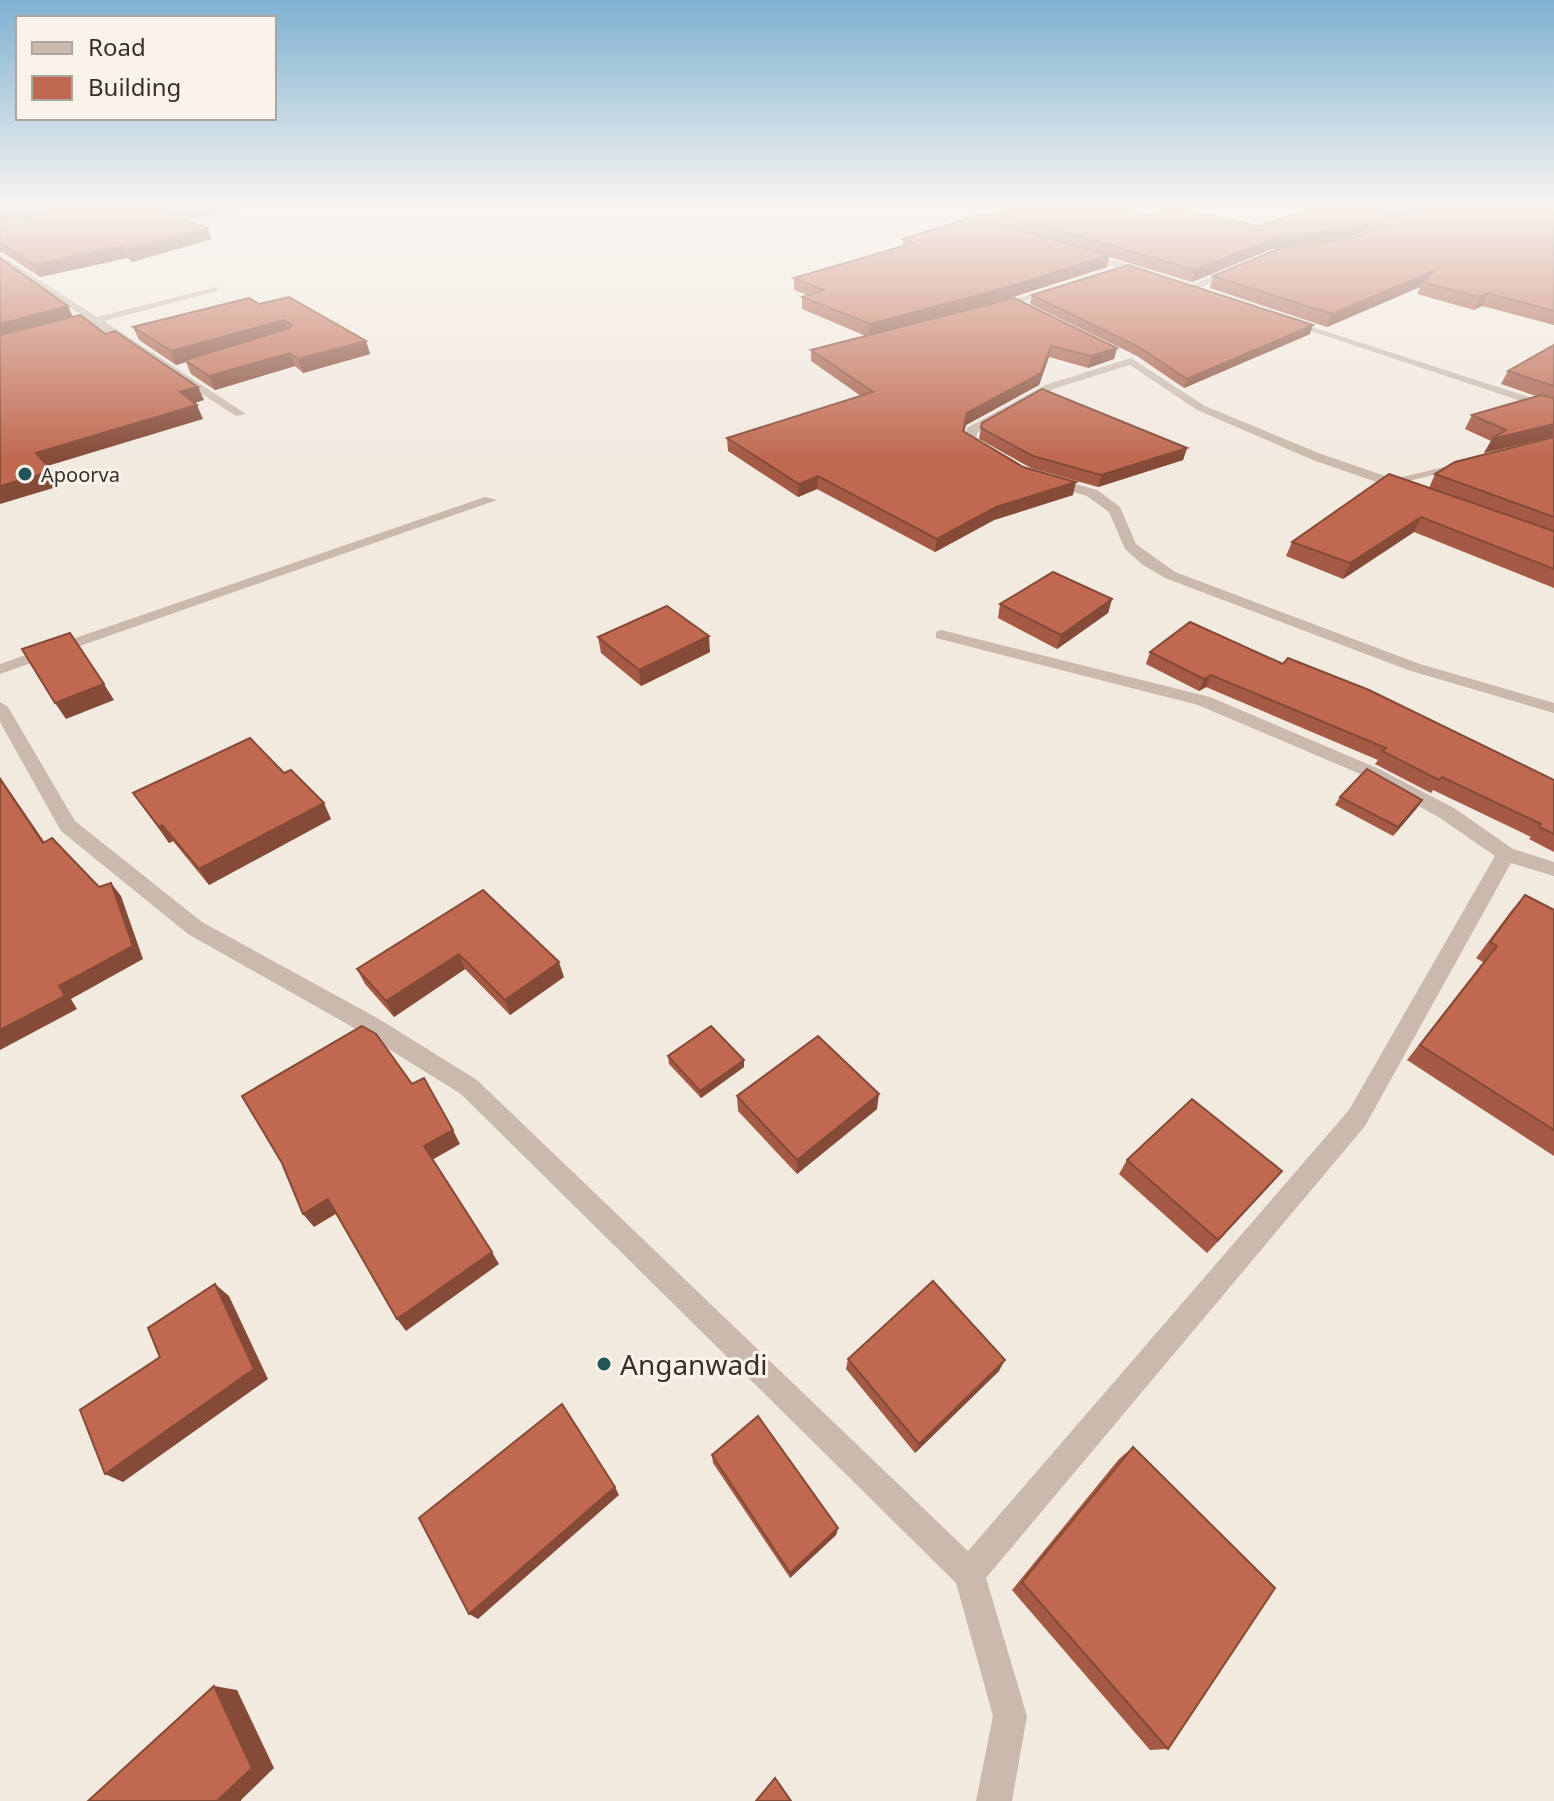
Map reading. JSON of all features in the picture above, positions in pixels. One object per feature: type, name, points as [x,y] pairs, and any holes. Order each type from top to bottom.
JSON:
[{"type":"street","points":[[49,291],[240,414]]},
{"type":"street","points":[[81,324],[206,291]]},
{"type":"street","points":[[984,311],[1051,291]]},
{"type":"street","points":[[1201,291],[1207,293]]},
{"type":"street","points":[[1014,303],[1027,309]]},
{"type":"street","points":[[1282,318],[1554,409]]},
{"type":"street","points":[[1003,461],[970,442],[971,431],[1049,387],[1124,358],[1201,408],[1317,457],[1422,494]]},
{"type":"street","points":[[177,371],[191,367]]},
{"type":"street","points":[[1393,483],[1479,462]]},
{"type":"street","points":[[1039,478],[1092,493],[1115,510],[1130,546],[1170,575],[1414,667],[1554,708]]},
{"type":"street","points":[[0,669],[490,500]]},
{"type":"street","points":[[941,635],[1204,701],[1371,772],[1447,813],[1506,854],[1554,869]]},
{"type":"street","points":[[0,707],[68,826],[195,928],[371,1026],[469,1087],[969,1574],[1010,1716],[994,1801]]},
{"type":"street","points":[[969,1574],[1357,1118],[1506,854]]},
{"type":"building","points":[[0,291],[47,291],[68,306],[0,324]]},
{"type":"building","points":[[821,291],[993,291],[870,324],[802,297]]},
{"type":"building","points":[[1045,291],[1208,291],[1313,325],[1187,379],[1139,347],[1032,295]]},
{"type":"building","points":[[1260,291],[1386,291],[1332,314]]},
{"type":"building","points":[[1457,291],[1554,291],[1554,311],[1488,293],[1480,297]]},
{"type":"building","points":[[289,297],[366,341],[298,359],[290,353],[209,376],[185,360],[292,325],[284,320],[171,351],[133,327],[249,298],[259,304]]},
{"type":"building","points":[[1014,298],[1117,348],[1091,356],[1051,346],[1041,373],[967,413],[963,431],[1023,467],[1076,482],[996,507],[937,539],[818,476],[799,484],[727,438],[873,392],[811,350]]},
{"type":"building","points":[[80,315],[106,334],[115,331],[198,387],[180,392],[197,405],[36,453],[52,471],[0,486],[0,335]]},
{"type":"building","points":[[1554,345],[1554,386],[1508,371]]},
{"type":"building","points":[[1042,389],[1187,448],[1101,475],[1033,456],[981,428],[982,423]]},
{"type":"building","points":[[1541,395],[1554,398],[1554,424],[1492,439],[1506,430],[1472,415]]},
{"type":"building","points":[[1554,437],[1554,517],[1435,474],[1455,462]]},
{"type":"building","points":[[1389,474],[1554,531],[1554,569],[1421,517],[1350,563],[1292,542]]},
{"type":"building","points":[[1053,572],[1112,599],[1061,635],[1000,604]]},
{"type":"building","points":[[667,606],[709,636],[639,670],[598,637]]},
{"type":"building","points":[[1190,622],[1283,664],[1288,658],[1369,690],[1554,780],[1554,834],[1539,827],[1541,824],[1442,777],[1439,780],[1382,751],[1386,748],[1211,675],[1204,679],[1150,652]]},
{"type":"building","points":[[70,633],[104,684],[55,703],[22,649]]},
{"type":"building","points":[[250,738],[284,773],[291,770],[324,803],[199,869],[162,825],[159,827],[133,793]]},
{"type":"building","points":[[1367,769],[1422,800],[1398,827],[1340,797]]},
{"type":"building","points":[[0,779],[43,843],[52,838],[99,887],[111,883],[133,946],[59,986],[65,996],[0,1030]]},
{"type":"building","points":[[483,890],[559,962],[505,1000],[459,954],[386,1001],[357,969]]},
{"type":"building","points":[[1525,895],[1554,910],[1554,1130],[1420,1045],[1497,946],[1490,942]]},
{"type":"building","points":[[362,1026],[376,1034],[412,1084],[424,1078],[453,1130],[424,1146],[492,1252],[397,1319],[328,1199],[303,1214],[282,1163],[242,1096]]},
{"type":"building","points":[[711,1026],[744,1060],[700,1091],[668,1056]]},
{"type":"building","points":[[818,1036],[879,1094],[797,1160],[737,1096]]},
{"type":"building","points":[[1192,1099],[1282,1171],[1218,1240],[1127,1160]]},
{"type":"building","points":[[933,1281],[1005,1360],[919,1444],[848,1359]]},
{"type":"building","points":[[215,1284],[254,1369],[105,1474],[80,1410],[160,1357],[148,1328]]},
{"type":"building","points":[[562,1404],[615,1487],[469,1614],[419,1518]]},
{"type":"building","points":[[758,1416],[838,1528],[790,1573],[712,1455]]},
{"type":"building","points":[[1133,1447],[1275,1588],[1168,1749],[1022,1582]]},
{"type":"building","points":[[214,1686],[252,1768],[217,1801],[88,1801]]},
{"type":"building","points":[[775,1778],[791,1801],[756,1801]]},
{"type":"place","name":"Apoorva","points":[[25,474]]},
{"type":"place","name":"Anganwadi","points":[[604,1364]]}]
